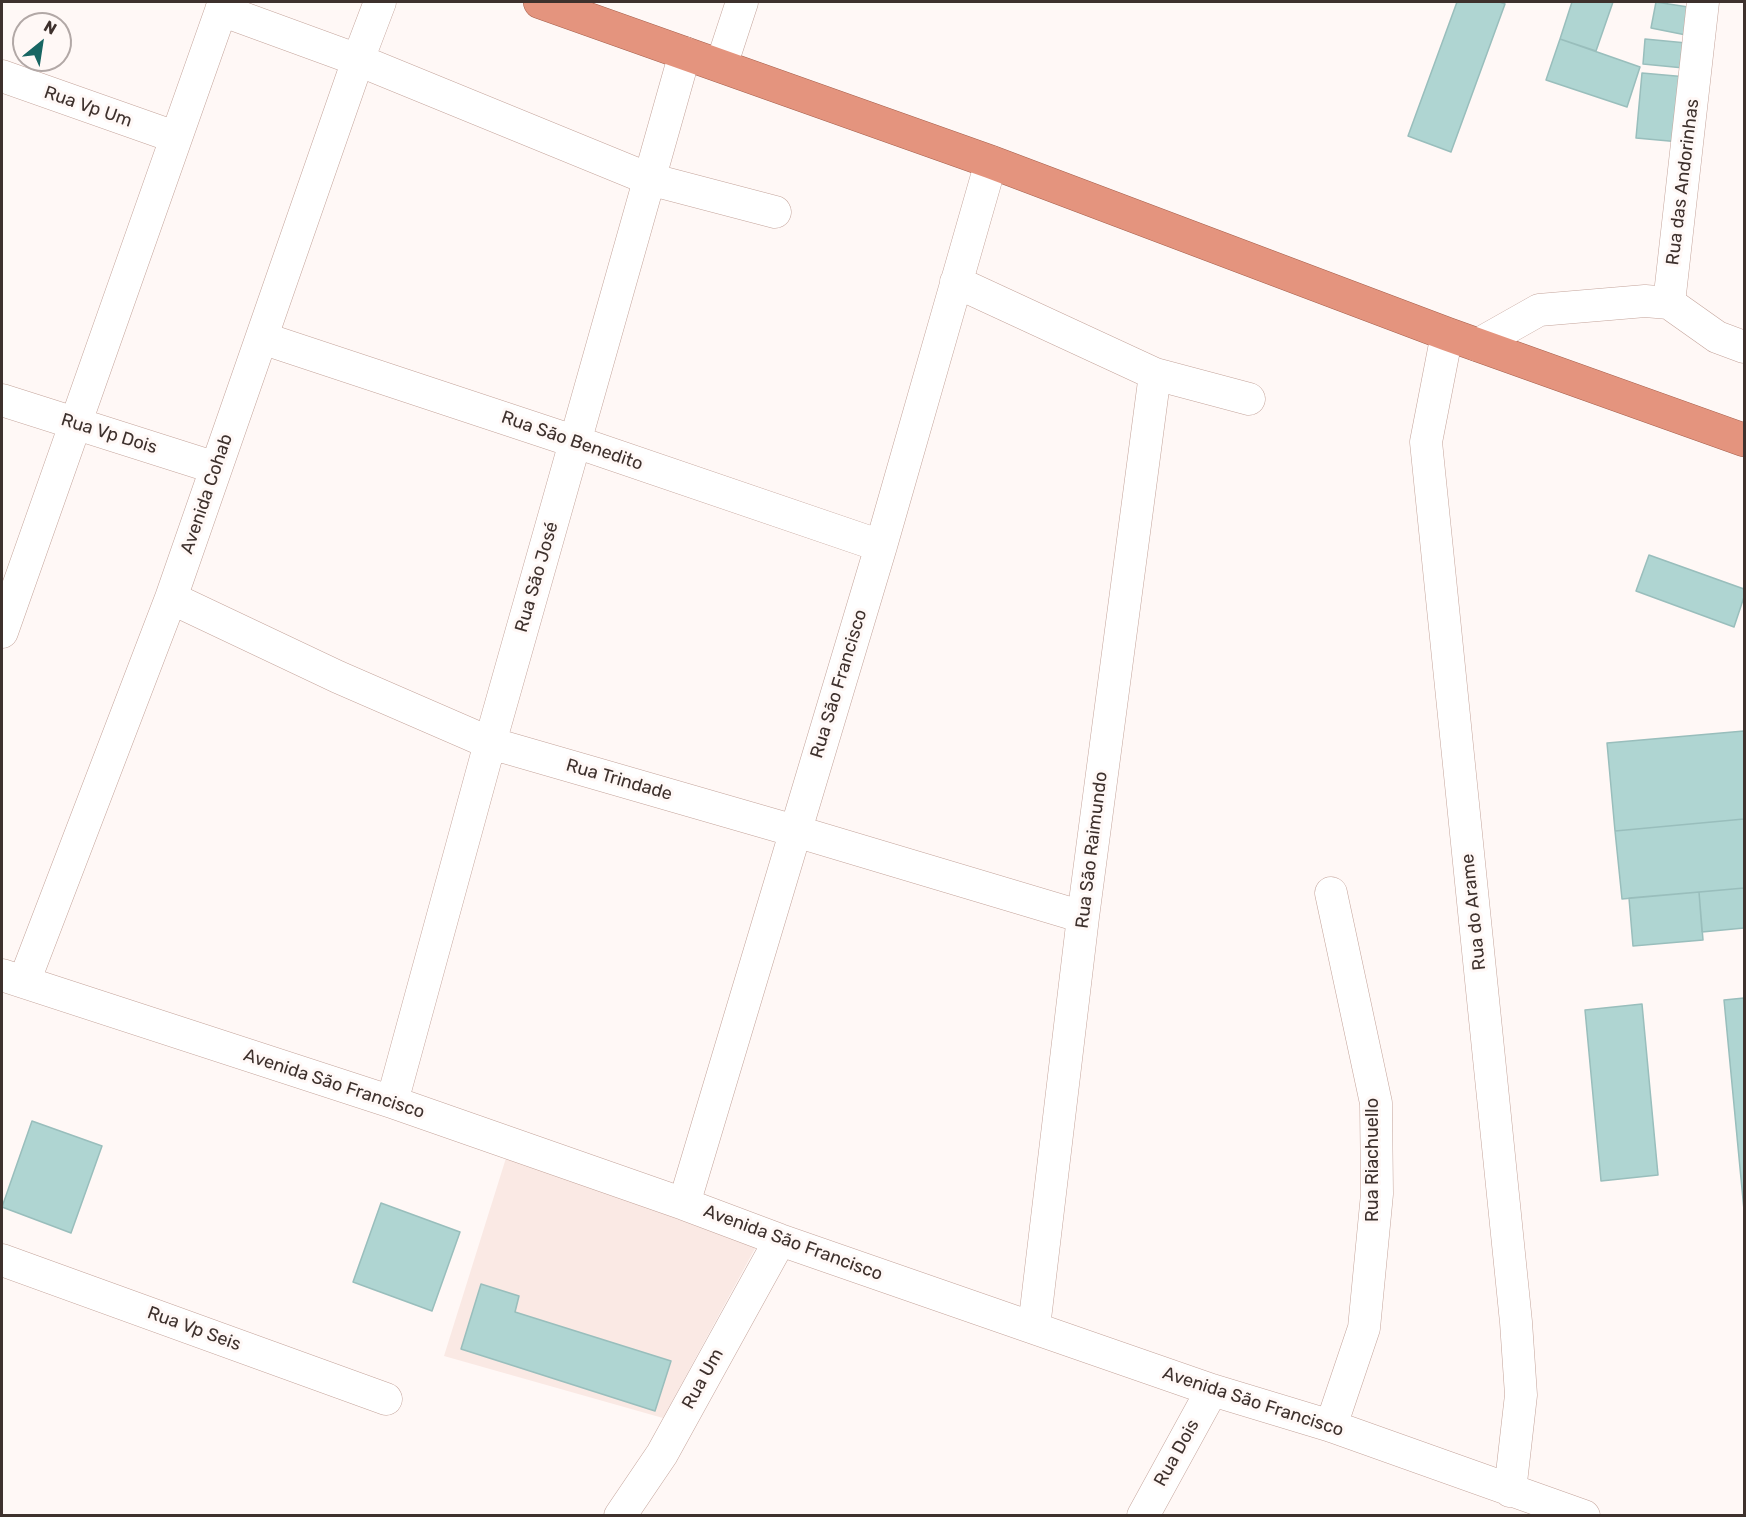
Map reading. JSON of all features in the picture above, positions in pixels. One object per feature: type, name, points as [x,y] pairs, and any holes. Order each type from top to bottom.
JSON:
[{"type":"highway","points":[[540,2],[991,162],[1447,334],[1744,440]]},
{"type":"street","name":"Avenida Cohab","points":[[13,979],[171,598],[380,2]]},
{"type":"street","points":[[721,66],[742,2]]},
{"type":"street","name":"Rua das Andorinhas","points":[[1669,303],[1703,2]]},
{"type":"street","points":[[2,632],[222,6],[650,179],[775,212]]},
{"type":"street","name":"Rua São José","points":[[392,1102],[490,743],[686,53]]},
{"type":"street","name":"Rua Vp Um","points":[[2,76],[176,137]]},
{"type":"street","name":"Rua São Francisco","points":[[684,1204],[881,546],[991,162]]},
{"type":"street","points":[[956,282],[1155,374],[1249,399]]},
{"type":"street","points":[[1477,345],[1539,310],[1645,301],[1669,303],[1731,342]]},
{"type":"street","name":"Rua do Arame","points":[[1447,334],[1426,442],[1516,1322],[1521,1395],[1510,1491]]},
{"type":"street","name":"Rua São Benedito","points":[[262,338],[881,546]]},
{"type":"street","name":"Rua São Raimundo","points":[[1034,1327],[1083,917],[1155,374]]},
{"type":"street","name":"Rua Vp Dois","points":[[2,400],[216,468]]},
{"type":"street","name":"Rua Trindade","points":[[171,598],[338,677],[490,743],[1083,917]]},
{"type":"street","name":"Rua Riachuello","points":[[1331,893],[1376,1103],[1377,1194],[1364,1328],[1331,1426]]},
{"type":"street","name":"Avenida São Francisco","points":[[13,979],[392,1102],[1212,1390],[1331,1426],[1510,1491],[1584,1515]]},
{"type":"street","name":"Rua Um","points":[[620,1515],[662,1454],[780,1240]]},
{"type":"street","name":"Rua Vp Seis","points":[[2,1260],[386,1399]]},
{"type":"street","name":"Rua Dois","points":[[1143,1515],[1212,1390]]},
{"type":"shaded area","points":[[506,1158],[758,1243],[663,1418],[444,1356]]},
{"type":"building","points":[[1457,2],[1505,4],[1451,152],[1408,136]]},
{"type":"building","points":[[1572,2],[1613,2],[1596,51],[1560,39]]},
{"type":"building","points":[[1656,2],[1701,9],[1696,37],[1651,28]]},
{"type":"building","points":[[1560,39],[1640,67],[1627,107],[1546,80]]},
{"type":"building","points":[[1645,39],[1697,44],[1694,69],[1643,64]]},
{"type":"building","points":[[1642,73],[1687,77],[1680,142],[1636,138]]},
{"type":"building","points":[[1649,555],[1744,589],[1744,597],[1734,627],[1636,591]]},
{"type":"building","points":[[1744,731],[1744,819],[1615,831],[1607,743]]},
{"type":"building","points":[[1744,819],[1744,888],[1622,899],[1615,831]]},
{"type":"building","points":[[1744,888],[1744,928],[1702,932],[1699,892]]},
{"type":"building","points":[[1699,892],[1703,940],[1633,946],[1629,898]]},
{"type":"building","points":[[1744,998],[1744,1210],[1724,1000]]},
{"type":"building","points":[[1642,1004],[1658,1175],[1601,1181],[1585,1010]]},
{"type":"building","points":[[32,1121],[102,1146],[71,1233],[2,1207]]},
{"type":"building","points":[[381,1203],[460,1232],[432,1311],[353,1282]]},
{"type":"building","points":[[481,1284],[519,1296],[515,1312],[671,1361],[655,1411],[461,1349]]}]
